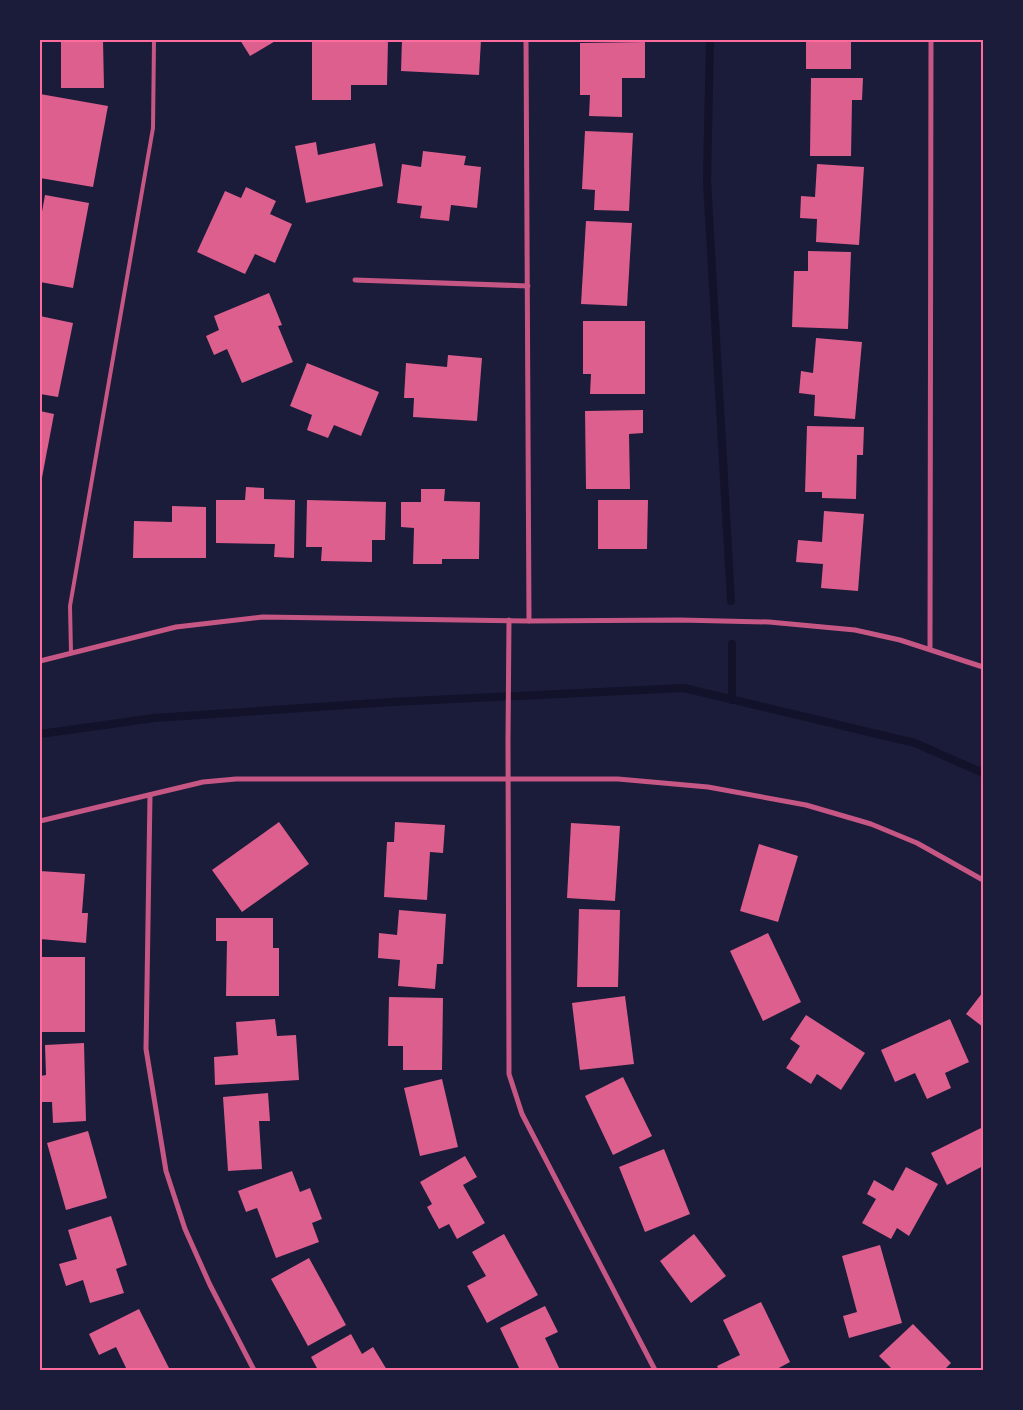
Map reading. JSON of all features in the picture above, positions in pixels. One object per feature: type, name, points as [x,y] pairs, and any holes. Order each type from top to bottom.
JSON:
[{"type":"street","points":[[526,40],[529,621]]},
{"type":"street","points":[[930,650],[931,40]]},
{"type":"street","points":[[355,280],[528,286]]},
{"type":"street","points":[[40,660],[176,627],[263,617],[529,621],[680,620],[769,622],[855,630],[900,640],[983,667]]},
{"type":"street","points":[[509,620],[509,1074],[522,1114],[655,1370]]},
{"type":"street","points":[[40,821],[203,782],[236,779],[618,779],[708,787],[806,804],[871,824],[908,839],[983,880]]},
{"type":"street","points":[[150,795],[146,1049],[166,1170],[185,1229],[210,1285],[254,1370]]},
{"type":"lane","points":[[71,653],[70,606],[153,128],[154,40]]},
{"type":"building","points":[[61,40],[103,40],[104,88],[61,88]]},
{"type":"building","points":[[240,40],[277,40],[250,56]]},
{"type":"building","points":[[312,40],[388,41],[387,85],[351,85],[351,100],[312,100]]},
{"type":"building","points":[[402,40],[481,40],[479,75],[401,71]]},
{"type":"building","points":[[806,40],[851,40],[851,69],[806,69]]},
{"type":"building","points":[[645,42],[645,78],[622,78],[622,117],[589,116],[590,95],[580,95],[580,43]]},
{"type":"building","points":[[811,78],[863,78],[862,100],[852,100],[851,156],[810,156]]},
{"type":"building","points":[[40,94],[108,106],[93,187],[40,178]]},
{"type":"building","points":[[585,131],[633,133],[629,211],[594,210],[595,190],[582,189]]},
{"type":"building","points":[[316,142],[318,155],[375,143],[383,186],[306,203],[295,146]]},
{"type":"building","points":[[423,151],[466,156],[464,165],[481,167],[477,208],[451,205],[449,221],[420,218],[422,206],[397,203],[402,164],[421,167]]},
{"type":"building","points":[[817,164],[864,167],[859,245],[816,242],[817,219],[800,218],[801,196],[815,197]]},
{"type":"building","points":[[246,187],[276,201],[270,214],[292,224],[275,263],[255,254],[245,274],[197,252],[225,191],[241,198]]},
{"type":"building","points":[[45,195],[89,203],[73,288],[40,282],[40,223]]},
{"type":"building","points":[[586,221],[632,223],[627,306],[581,304]]},
{"type":"building","points":[[808,251],[851,252],[848,329],[792,327],[794,271],[808,271]]},
{"type":"building","points":[[269,293],[282,325],[278,326],[293,362],[242,383],[227,349],[214,355],[206,336],[219,330],[214,316]]},
{"type":"building","points":[[40,316],[73,323],[58,397],[40,394]]},
{"type":"building","points":[[583,321],[645,321],[645,394],[590,394],[591,374],[583,374]]},
{"type":"building","points":[[816,338],[862,342],[855,419],[814,416],[815,395],[799,393],[801,371],[813,373]]},
{"type":"building","points":[[448,355],[482,358],[477,421],[413,417],[414,398],[404,398],[406,363],[447,367]]},
{"type":"building","points":[[307,363],[379,392],[361,436],[334,425],[328,438],[307,430],[312,415],[290,406]]},
{"type":"building","points":[[643,410],[643,433],[629,434],[630,489],[586,489],[585,411]]},
{"type":"building","points":[[40,411],[54,414],[41,483],[40,483]]},
{"type":"building","points":[[807,426],[864,427],[863,455],[857,455],[856,499],[822,498],[822,492],[805,492]]},
{"type":"building","points":[[246,487],[264,488],[264,499],[295,500],[294,558],[274,557],[275,544],[216,543],[216,500],[245,500]]},
{"type":"building","points":[[421,489],[445,489],[444,501],[480,502],[479,559],[442,559],[442,564],[413,564],[414,528],[401,527],[401,502],[421,502]]},
{"type":"building","points":[[307,500],[386,502],[385,540],[372,540],[372,562],[321,561],[322,547],[306,547]]},
{"type":"building","points":[[598,500],[648,500],[647,549],[598,549]]},
{"type":"building","points":[[172,506],[206,507],[206,558],[133,558],[134,521],[172,522]]},
{"type":"building","points":[[824,511],[864,514],[858,591],[821,588],[823,564],[796,562],[798,540],[822,542]]},
{"type":"building","points":[[279,822],[309,864],[242,912],[212,870]]},
{"type":"building","points":[[395,822],[445,825],[443,853],[430,852],[427,900],[384,897],[387,842],[394,842]]},
{"type":"building","points":[[571,823],[620,826],[615,901],[567,898]]},
{"type":"building","points":[[759,844],[798,856],[778,922],[740,911]]},
{"type":"building","points":[[40,871],[85,874],[82,913],[88,913],[86,943],[40,939]]},
{"type":"building","points":[[579,909],[620,910],[618,987],[577,987]]},
{"type":"building","points":[[399,910],[446,914],[443,964],[437,964],[435,989],[398,986],[400,960],[378,958],[379,933],[397,935]]},
{"type":"building","points":[[216,918],[273,918],[273,948],[279,948],[279,996],[226,996],[227,941],[216,941]]},
{"type":"building","points":[[768,933],[801,1002],[763,1021],[730,951]]},
{"type":"building","points":[[40,957],[85,957],[85,1032],[40,1032]]},
{"type":"building","points":[[983,992],[983,1027],[966,1014]]},
{"type":"building","points":[[625,996],[634,1064],[580,1070],[572,1003]]},
{"type":"building","points":[[389,997],[443,998],[442,1070],[403,1070],[403,1046],[388,1046]]},
{"type":"building","points":[[806,1015],[865,1053],[841,1090],[817,1074],[811,1084],[786,1068],[800,1046],[790,1039]]},
{"type":"building","points":[[275,1019],[277,1036],[296,1035],[299,1080],[215,1085],[214,1057],[238,1055],[236,1022]]},
{"type":"building","points":[[950,1019],[969,1062],[945,1073],[951,1088],[927,1099],[915,1073],[895,1082],[881,1050]]},
{"type":"building","points":[[84,1043],[86,1121],[53,1123],[52,1102],[40,1102],[40,1076],[46,1075],[45,1045]]},
{"type":"building","points":[[623,1077],[652,1136],[613,1155],[585,1096]]},
{"type":"building","points":[[442,1079],[458,1147],[420,1156],[404,1088]]},
{"type":"building","points":[[268,1093],[270,1121],[259,1121],[262,1169],[228,1171],[223,1097]]},
{"type":"building","points":[[983,1127],[983,1166],[947,1185],[931,1153]]},
{"type":"building","points":[[88,1131],[107,1198],[66,1210],[47,1143]]},
{"type":"building","points":[[664,1149],[690,1214],[645,1232],[619,1167]]},
{"type":"building","points":[[465,1156],[477,1177],[463,1185],[485,1223],[457,1239],[449,1224],[439,1229],[427,1207],[432,1204],[420,1182]]},
{"type":"building","points":[[906,1167],[938,1184],[909,1236],[897,1228],[891,1239],[862,1223],[876,1199],[867,1194],[874,1180],[893,1191]]},
{"type":"building","points":[[292,1171],[300,1192],[310,1188],[322,1219],[312,1223],[319,1242],[276,1258],[257,1208],[246,1212],[238,1191]]},
{"type":"building","points":[[111,1216],[127,1265],[116,1269],[124,1293],[90,1303],[83,1280],[66,1286],[59,1264],[77,1259],[68,1230]]},
{"type":"building","points":[[504,1234],[538,1295],[487,1323],[467,1286],[486,1276],[472,1252]]},
{"type":"building","points":[[694,1234],[726,1276],[691,1303],[660,1261]]},
{"type":"building","points":[[880,1245],[902,1323],[849,1338],[843,1316],[857,1312],[842,1256]]},
{"type":"building","points":[[309,1258],[346,1325],[308,1346],[271,1279]]},
{"type":"building","points":[[761,1302],[790,1362],[775,1370],[719,1370],[717,1366],[740,1355],[723,1320]]},
{"type":"building","points":[[545,1306],[558,1332],[545,1338],[560,1370],[520,1370],[500,1328]]},
{"type":"building","points":[[139,1309],[170,1370],[127,1370],[116,1347],[99,1355],[89,1334]]},
{"type":"building","points":[[913,1324],[951,1363],[944,1370],[893,1370],[879,1356]]},
{"type":"building","points":[[351,1334],[362,1354],[373,1347],[387,1370],[318,1370],[311,1357]]},
{"type":"waterway","points":[[710,40],[707,181],[731,601]]},
{"type":"waterway","points":[[732,644],[732,700]]},
{"type":"waterway","points":[[40,734],[154,718],[392,702],[684,688],[915,743],[983,773]]}]
